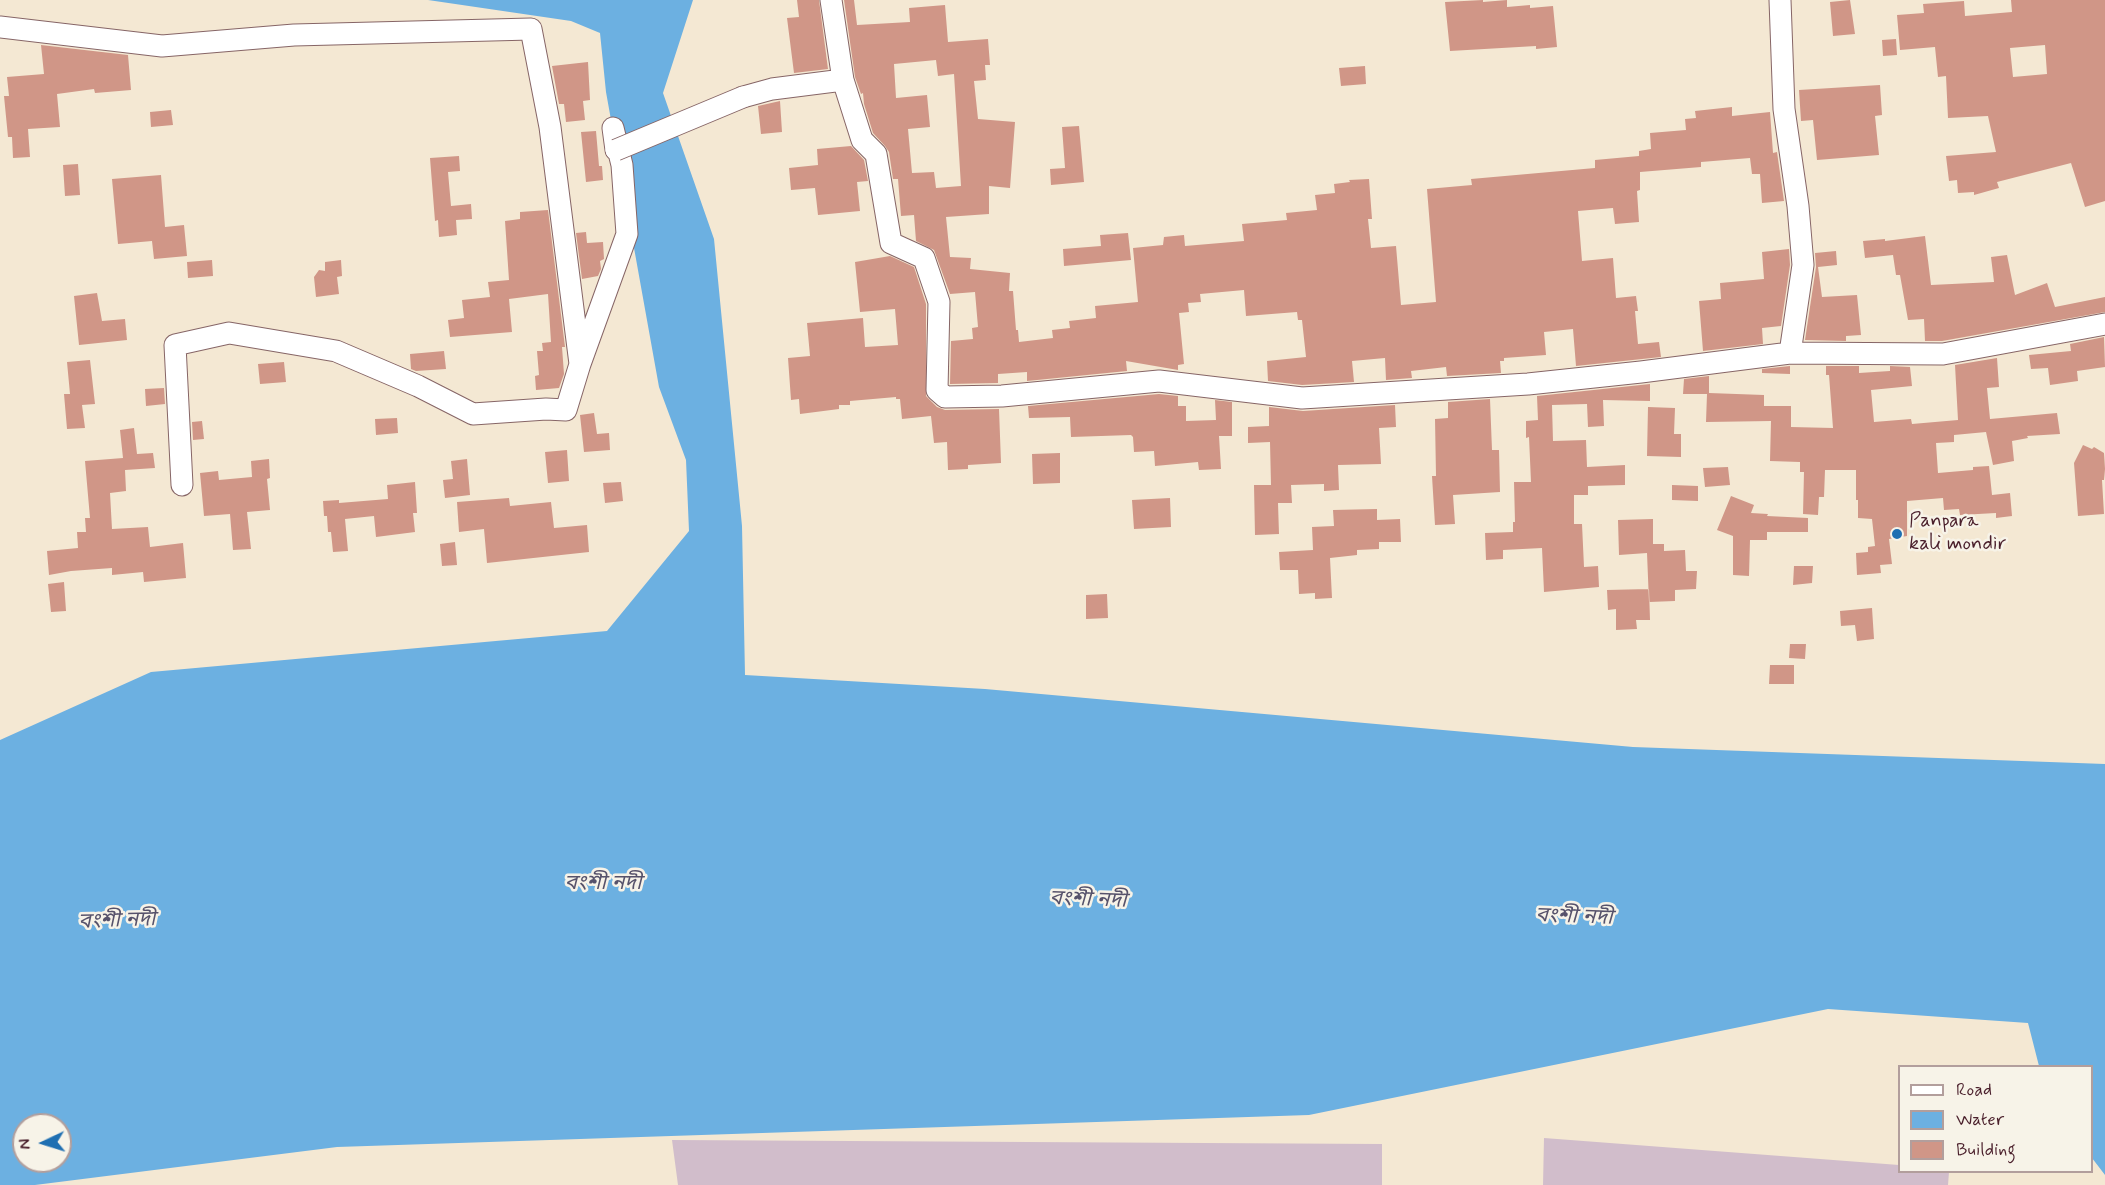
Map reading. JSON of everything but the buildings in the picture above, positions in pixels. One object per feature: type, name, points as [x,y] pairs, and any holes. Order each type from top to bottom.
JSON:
[{"type":"street","points":[[831,0],[843,80],[862,140],[876,154],[891,243],[924,258],[939,302],[937,390],[945,397],[1002,396],[1159,381],[1302,398],[1528,384],[1790,353],[1943,354],[2105,324]]},
{"type":"street","points":[[1779,0],[1784,110],[1798,206],[1803,265],[1790,353]]},
{"type":"street","points":[[0,27],[162,46],[294,35],[531,29],[550,127],[580,364]]},
{"type":"street","points":[[182,485],[175,345],[230,333],[336,351],[418,386],[473,414],[546,408],[566,410],[580,364],[627,234],[622,165],[613,128],[616,150],[743,97],[772,89],[843,80]]},
{"type":"shaded area","points":[[1544,1138],[1898,1165],[1898,1173],[1949,1173],[1948,1185],[1543,1185]]},
{"type":"shaded area","points":[[672,1140],[1382,1144],[1382,1185],[678,1185]]},
{"type":"water","name":"বংশী নদী","points":[[428,0],[693,0],[663,93],[714,239],[742,526],[745,675],[985,689],[1633,747],[2105,764],[2105,1175],[2093,1159],[2093,1065],[2039,1065],[2028,1023],[1828,1009],[1309,1115],[337,1147],[35,1185],[0,1185],[0,740],[151,672],[607,631],[689,531],[686,460],[659,387],[606,92],[600,33],[571,21]]},
{"type":"place","name":"Panpara kali mondir","points":[[1897,534]]}]
